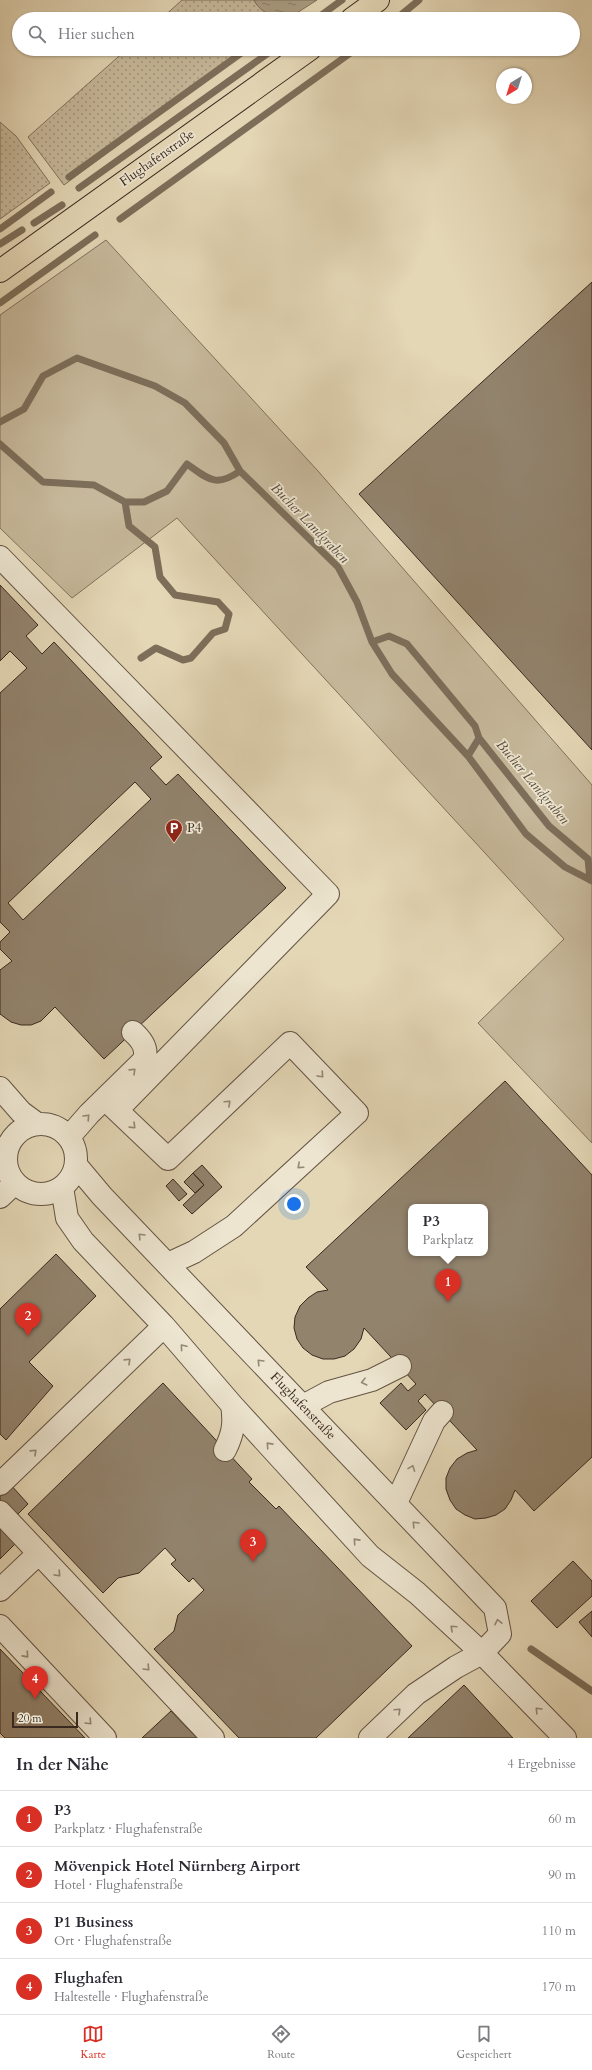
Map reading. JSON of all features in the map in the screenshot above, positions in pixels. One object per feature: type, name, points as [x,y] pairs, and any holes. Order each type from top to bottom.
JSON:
[{"type":"main road","points":[[362,12],[378,0]]},
{"type":"main road","name":"Flughafenstraße","points":[[1,270],[300,56]]},
{"type":"street","points":[[0,557],[328,894],[111,1104],[69,1137],[54,1126],[36,1123],[21,1112],[0,1088]]},
{"type":"street","points":[[111,1104],[143,1062],[146,1055],[141,1039],[133,1032]]},
{"type":"street","points":[[111,1104],[168,1159],[290,1044],[357,1113],[234,1226],[194,1252],[168,1264]]},
{"type":"street","points":[[36,1123],[18,1132],[3,1143],[7,1167],[8,1190],[23,1189],[43,1194],[53,1192],[62,1187],[68,1181],[76,1165]]},
{"type":"street","name":"Flughafenstraße","points":[[69,1137],[76,1155],[76,1165],[102,1196],[495,1608],[500,1634],[482,1653],[456,1667],[416,1694],[370,1738]]},
{"type":"street","points":[[62,1187],[67,1218],[83,1240],[164,1326],[232,1405],[370,1556],[417,1593],[482,1653],[565,1738]]},
{"type":"street","points":[[2,1479],[164,1326]]},
{"type":"street","points":[[303,1406],[329,1392],[372,1380],[400,1366]]},
{"type":"street","points":[[225,1450],[233,1433],[234,1421],[232,1405]]},
{"type":"street","points":[[396,1503],[434,1421],[442,1412]]},
{"type":"street","points":[[0,1512],[213,1738]]},
{"type":"street","points":[[0,1590],[38,1553]]},
{"type":"street","points":[[0,1626],[105,1738]]},
{"type":"shaded area","points":[[182,0],[254,0],[257,5],[266,12],[169,12]]},
{"type":"shaded area","points":[[119,56],[239,56],[64,185],[28,137]]},
{"type":"shaded area","points":[[0,122],[16,136],[50,183],[0,219]]},
{"type":"shaded area","points":[[106,240],[318,471],[592,785],[592,1143],[478,1023],[564,939],[177,518],[72,598],[0,528],[0,315]]},
{"type":"water","points":[[254,0],[317,0],[298,12],[264,12]]},
{"type":"building","points":[[592,282],[592,750],[359,494]]},
{"type":"building","name":"P4","points":[[0,585],[38,625],[26,636],[42,654],[54,642],[162,757],[150,768],[166,785],[178,774],[286,888],[104,1059],[55,1007],[41,1021],[31,1025],[21,1025],[11,1022],[0,1014],[0,970],[12,961],[0,949],[0,942],[10,932],[0,922],[0,693],[27,668],[10,651],[0,661]],"holes":[[[135,782],[151,799],[23,920],[8,903]]]},
{"type":"building","points":[[505,1081],[592,1175],[592,1457],[534,1511],[515,1490],[505,1509],[496,1515],[475,1519],[465,1515],[456,1509],[450,1500],[446,1489],[446,1478],[450,1468],[457,1459],[467,1453],[477,1450],[425,1394],[418,1401],[426,1410],[406,1430],[380,1403],[401,1383],[408,1391],[416,1384],[364,1328],[361,1339],[354,1349],[345,1356],[334,1359],[323,1359],[312,1355],[303,1348],[297,1339],[294,1328],[295,1317],[300,1306],[317,1292],[328,1290],[306,1267]]},
{"type":"building","points":[[202,1165],[222,1187],[192,1214],[183,1205],[204,1185],[193,1173]]},
{"type":"building","points":[[193,1173],[204,1185],[195,1193],[184,1182]]},
{"type":"building","points":[[173,1179],[187,1194],[179,1201],[166,1186]]},
{"type":"building","points":[[56,1254],[96,1296],[29,1362],[53,1386],[6,1440],[0,1434],[0,1309]]},
{"type":"building","points":[[163,1383],[252,1479],[249,1482],[276,1509],[279,1506],[412,1646],[316,1738],[239,1738],[154,1649],[174,1631],[178,1615],[204,1590],[193,1578],[189,1582],[171,1564],[176,1560],[165,1548],[139,1573],[118,1578],[103,1593],[28,1514]]},
{"type":"building","points":[[10,1484],[28,1504],[4,1528],[17,1542],[0,1559],[0,1493]]},
{"type":"building","points":[[573,1561],[592,1581],[592,1596],[557,1628],[531,1601]]},
{"type":"building","points":[[592,1611],[592,1637],[579,1622]]},
{"type":"building","points":[[0,1649],[85,1738],[5,1738],[0,1733]]},
{"type":"building","points":[[464,1685],[513,1738],[408,1738]]},
{"type":"building","points":[[171,1711],[197,1738],[142,1738]]},
{"type":"waterway","points":[[326,12],[342,0]]},
{"type":"waterway","points":[[404,12],[419,0]]},
{"type":"waterway","points":[[69,177],[237,56]]},
{"type":"waterway","points":[[79,188],[264,56]]},
{"type":"waterway","points":[[120,219],[346,56]]},
{"type":"waterway","points":[[0,229],[51,192]]},
{"type":"waterway","points":[[34,223],[62,205]]},
{"type":"waterway","points":[[0,244],[22,230]]},
{"type":"waterway","points":[[0,303],[95,235]]},
{"type":"waterway","name":"Bucher Landgraben","points":[[0,422],[24,409],[43,376],[77,358],[155,386],[185,403],[224,443],[240,471]]},
{"type":"waterway","name":"Bucher Landgraben","points":[[0,444],[43,482],[94,485],[125,502],[144,502],[167,491],[187,464],[212,480],[225,479],[240,471],[338,567],[357,602],[372,642],[392,674],[468,756],[526,834],[565,867],[592,881]]},
{"type":"waterway","points":[[125,502],[129,526],[155,547],[160,577],[175,595],[218,602],[229,614],[225,629],[213,633],[191,658],[183,660],[156,648],[141,658]]},
{"type":"waterway","name":"Bucher Landgraben","points":[[372,642],[389,636],[407,644],[475,726],[479,738],[468,756]]},
{"type":"waterway","name":"Bucher Landgraben","points":[[479,738],[549,826],[588,859],[590,880]]},
{"type":"waterway","name":"Bucher Landgraben","points":[[531,1649],[592,1691]]},
{"type":"place","name":"P4","points":[[174,843]]},
{"type":"place","name":"P3","points":[[448,1302]]},
{"type":"place","name":"Mövenpick Hotel Nürnberg Airport","points":[[28,1336]]},
{"type":"place","name":"P1 Business","points":[[253,1562]]},
{"type":"place","name":"Flughafen","points":[[35,1699]]}]
